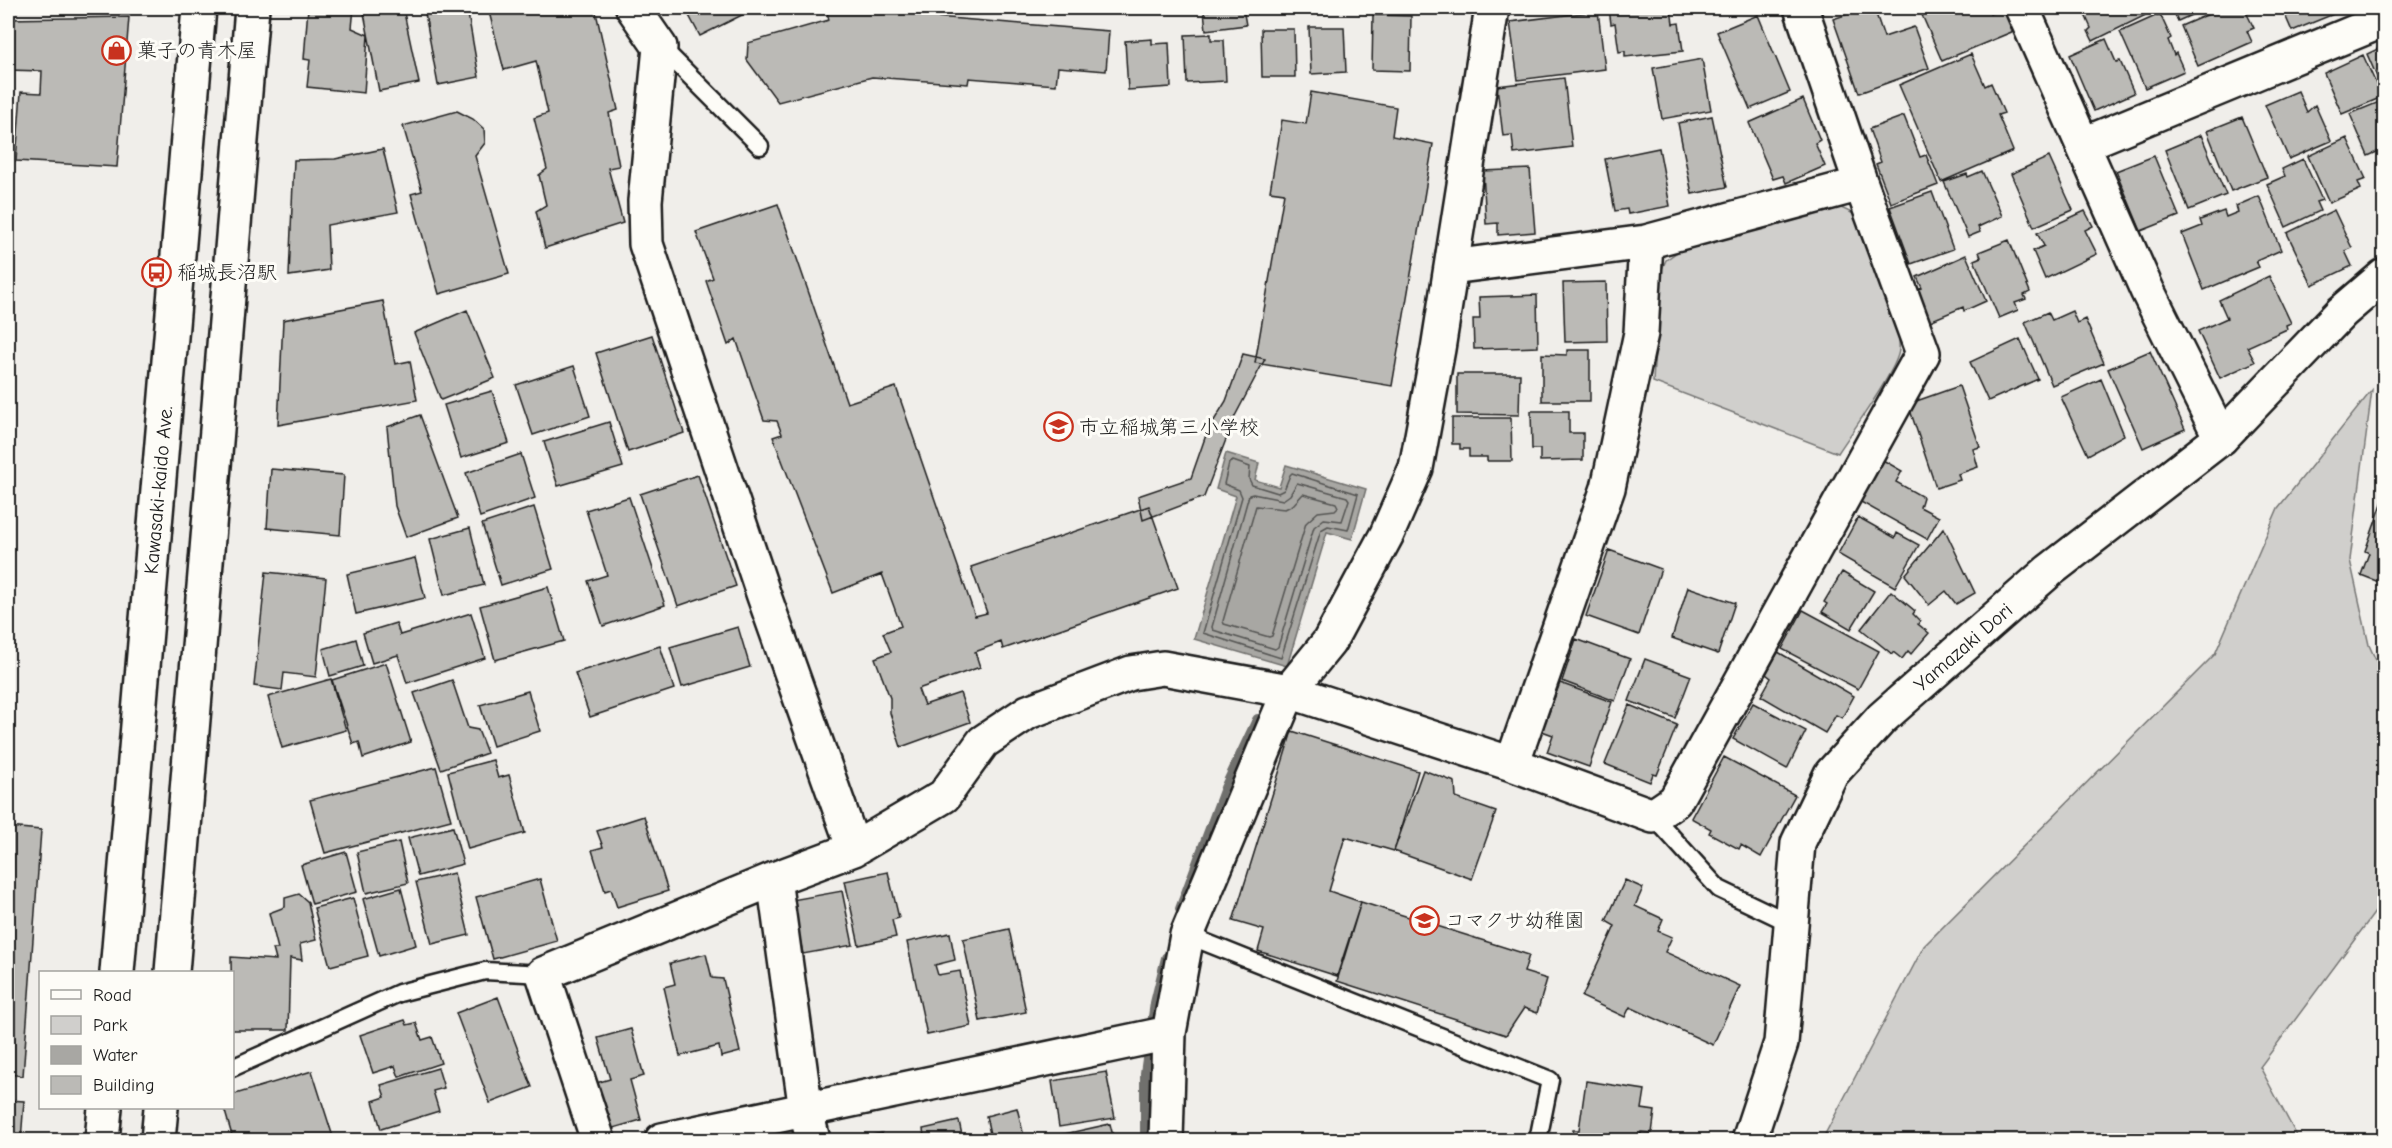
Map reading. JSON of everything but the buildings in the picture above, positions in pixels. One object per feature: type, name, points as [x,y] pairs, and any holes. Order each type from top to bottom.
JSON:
[{"type":"street","name":"Kawasaki-kaido Ave.","points":[[117,971],[199,8]]},
{"type":"street","points":[[172,971],[252,8]]},
{"type":"street","points":[[633,8],[660,47],[645,201],[646,244],[764,596],[854,849]]},
{"type":"street","points":[[1166,1140],[1169,1033],[1187,935],[1290,691],[1329,642],[1387,534],[1416,468],[1492,8]]},
{"type":"street","points":[[598,1140],[543,974],[774,879],[854,849],[944,796],[983,742],[1029,712],[1131,673],[1163,668],[1290,691],[1512,764],[1653,816],[1675,801],[1923,353],[1862,184],[1803,8]]},
{"type":"street","points":[[2022,8],[2147,291],[2221,438]]},
{"type":"street","points":[[2084,144],[2385,20]]},
{"type":"street","points":[[1451,267],[1646,242],[1862,184]]},
{"type":"street","points":[[1512,764],[1608,488],[1641,333],[1646,242]]},
{"type":"street","name":"Yamazaki Dori","points":[[1749,1140],[1781,1043],[1798,843],[1831,774],[1882,717],[2049,571],[2221,438],[2342,312],[2385,276]]},
{"type":"street","points":[[774,879],[809,1126]]},
{"type":"street","points":[[662,1140],[809,1126],[1169,1033]]},
{"type":"street","points":[[102,1140],[105,1109]]},
{"type":"street","points":[[158,1140],[161,1109]]},
{"type":"lane","points":[[660,47],[760,146]]},
{"type":"lane","points":[[1653,816],[1719,889],[1790,923]]},
{"type":"lane","points":[[1187,935],[1550,1080],[1538,1140]]},
{"type":"lane","points":[[234,1067],[399,993],[485,971],[543,974]]},
{"type":"green space","points":[[1835,205],[1856,215],[1890,302],[1899,337],[1899,350],[1890,372],[1838,453],[1653,382],[1659,276],[1666,260],[1683,248]]},
{"type":"green space","points":[[2372,390],[2350,560],[2369,645],[2384,678],[2384,900],[2260,1067],[2299,1140],[1822,1140],[1924,946],[2215,654],[2278,508]]},
{"type":"water","points":[[1226,453],[1259,463],[1255,480],[1279,487],[1286,465],[1366,489],[1352,539],[1327,532],[1287,666],[1194,639],[1236,496],[1216,489]]},
{"type":"waterway","points":[[1181,909],[1226,788],[1258,720]]},
{"type":"waterway","points":[[1146,1140],[1146,1073],[1156,1003],[1167,958]]},
{"type":"place","name":"菓子の青木屋","points":[[116,50]]},
{"type":"place","name":"稲城長沼駅","points":[[156,272]]},
{"type":"place","name":"市立稲城第三小学校","points":[[1058,427]]},
{"type":"place","name":"コマクサ幼稚園","points":[[1424,920]]}]
